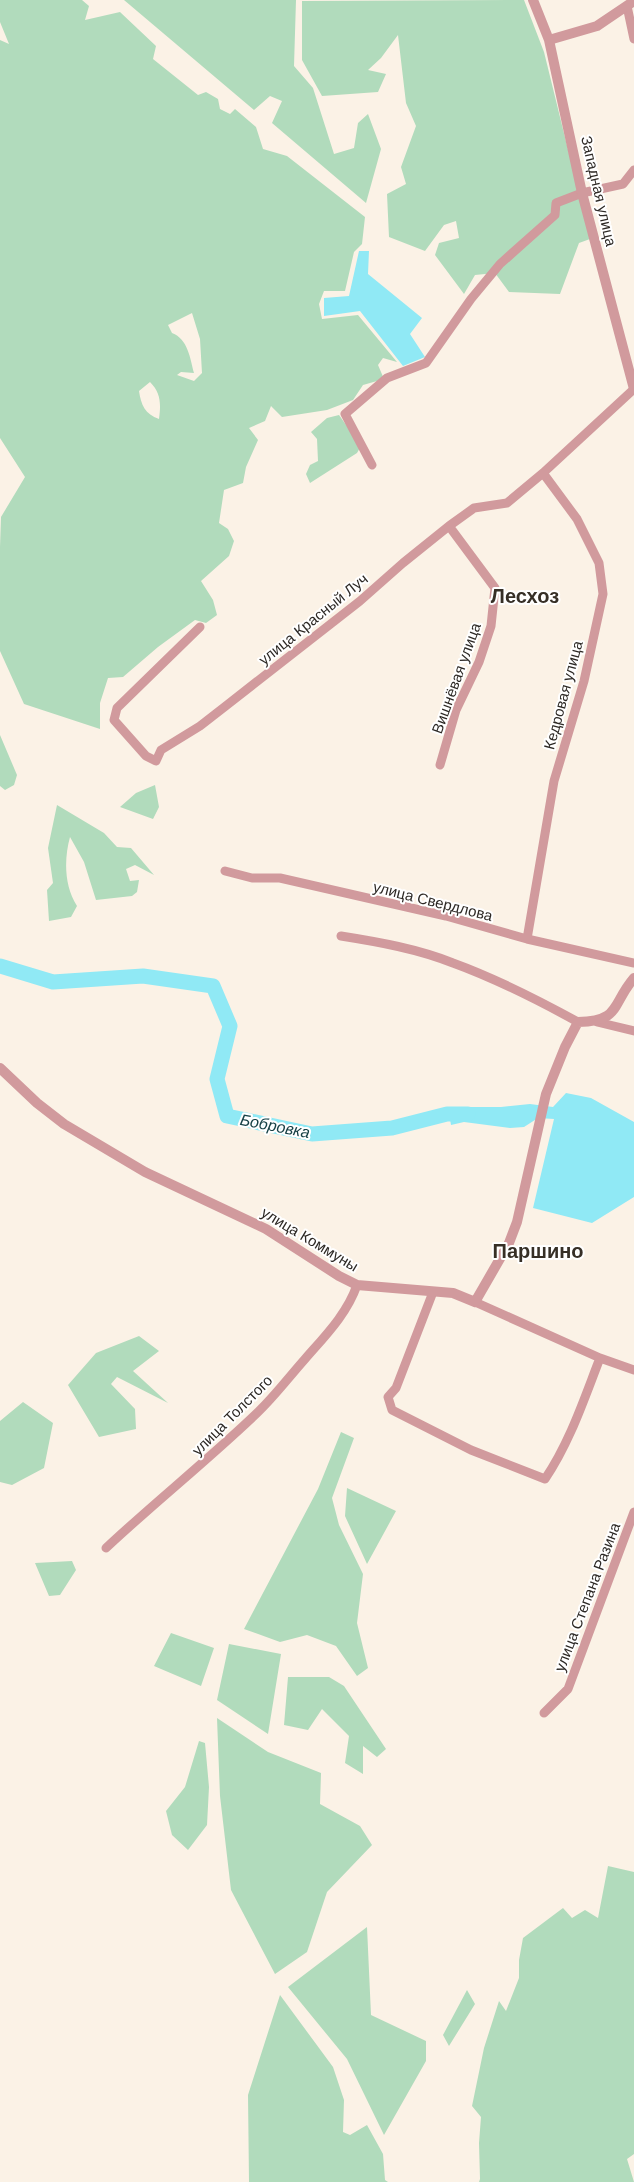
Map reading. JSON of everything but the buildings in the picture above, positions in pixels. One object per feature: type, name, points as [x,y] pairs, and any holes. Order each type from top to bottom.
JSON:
[{"type":"street","name":"Западная улица","points":[[533,0],[549,40],[582,192],[634,389]]},
{"type":"street","points":[[549,40],[598,26],[631,4],[634,39]]},
{"type":"street","points":[[372,465],[345,414],[387,378],[426,363],[471,299],[500,264],[555,215],[556,203],[582,192],[623,184],[634,170]]},
{"type":"street","name":"улица Красный Луч","points":[[200,627],[117,708],[114,720],[146,756],[156,761],[162,750],[200,726],[227,705],[360,601],[403,562],[449,526],[474,508],[507,503],[634,389]]},
{"type":"street","name":"Кедровая улица","points":[[528,939],[554,781],[584,681],[603,594],[599,562],[577,519],[542,473]]},
{"type":"street","name":"Вишнёвая улица","points":[[440,765],[456,710],[479,662],[491,626],[495,588],[449,526]]},
{"type":"street","name":"улица Свердлова","points":[[225,871],[252,878],[280,878],[446,916],[528,939],[634,963]]},
{"type":"street","points":[[342,936],[377,942],[452,962],[529,995],[578,1022],[597,1022],[634,1031]]},
{"type":"street","points":[[597,1022],[611,1014],[634,978]]},
{"type":"street","points":[[475,1302],[509,1243],[517,1222],[546,1094],[565,1047],[578,1022]]},
{"type":"street","name":"улица Коммуны","points":[[0,1068],[37,1103],[64,1124],[145,1172],[266,1229],[338,1276],[357,1285],[453,1293],[600,1358],[634,1370]]},
{"type":"street","name":"улица Толстого","points":[[106,1548],[150,1507],[195,1471],[258,1412],[325,1336],[352,1301],[357,1285]]},
{"type":"street","points":[[432,1292],[396,1388],[388,1397],[392,1410],[471,1450],[545,1479],[558,1460],[570,1435],[600,1358]]},
{"type":"street","name":"улица Степана Разина","points":[[544,1713],[568,1689],[634,1512]]},
{"type":"green space","points":[[0,0],[82,0],[89,6],[85,20],[120,12],[156,46],[153,59],[198,95],[206,92],[218,99],[220,109],[230,114],[235,109],[256,127],[263,149],[287,156],[365,217],[362,244],[354,252],[345,291],[324,291],[319,304],[322,319],[358,315],[397,362],[383,358],[378,365],[384,379],[363,385],[353,400],[327,410],[282,417],[271,406],[265,421],[249,428],[258,440],[246,467],[243,483],[224,490],[219,523],[228,529],[234,541],[229,556],[201,581],[213,600],[217,615],[206,623],[195,620],[158,647],[123,677],[108,678],[100,703],[100,729],[24,704],[0,651],[1,517],[25,477],[0,438],[0,40],[9,44],[0,22]],"holes":[[[192,313],[200,339],[202,373],[194,381],[177,375],[181,372],[194,373],[190,355],[185,344],[172,333],[168,325]],[[150,382],[154,386],[159,399],[159,419],[147,412],[140,396],[139,391]]]},
{"type":"green space","points":[[124,0],[296,0],[294,66],[313,88],[334,154],[354,148],[358,123],[368,114],[381,149],[366,203],[272,123],[282,101],[270,96],[254,110]]},
{"type":"green space","points":[[524,0],[544,52],[590,239],[579,243],[560,294],[509,292],[495,273],[475,275],[464,294],[435,255],[439,243],[459,238],[456,221],[444,225],[425,251],[389,237],[387,194],[406,184],[401,167],[416,126],[406,103],[398,35],[381,58],[368,70],[386,74],[378,92],[322,96],[302,60],[302,1]]},
{"type":"green space","points":[[339,415],[361,446],[357,453],[310,483],[306,474],[310,465],[318,461],[317,439],[311,432],[327,418]]},
{"type":"green space","points":[[0,735],[17,775],[14,785],[5,790],[0,786]]},
{"type":"green space","points":[[155,785],[159,807],[153,819],[120,807],[136,793]]},
{"type":"green space","points":[[57,805],[104,833],[117,847],[131,848],[154,875],[135,865],[126,869],[130,881],[139,880],[137,892],[132,896],[96,900],[84,862],[70,837],[66,872],[67,881],[77,906],[71,917],[49,921],[47,890],[53,883],[48,848]]},
{"type":"green space","points":[[139,1336],[159,1351],[133,1371],[168,1403],[117,1377],[111,1384],[135,1409],[136,1429],[99,1437],[68,1385],[96,1353]]},
{"type":"green space","points":[[23,1402],[53,1423],[44,1468],[12,1485],[0,1482],[0,1421]]},
{"type":"green space","points":[[341,1432],[354,1438],[332,1498],[339,1525],[363,1574],[357,1623],[368,1668],[357,1676],[336,1646],[307,1635],[280,1642],[244,1629],[318,1489]]},
{"type":"green space","points":[[347,1488],[396,1511],[367,1564],[345,1516]]},
{"type":"green space","points":[[72,1561],[76,1570],[60,1595],[49,1596],[35,1563]]},
{"type":"green space","points":[[171,1633],[214,1648],[201,1686],[154,1666]]},
{"type":"green space","points":[[229,1644],[281,1654],[268,1734],[217,1700]]},
{"type":"green space","points":[[288,1677],[329,1677],[344,1686],[386,1749],[377,1757],[363,1746],[363,1774],[345,1763],[349,1736],[322,1709],[308,1730],[284,1725]]},
{"type":"green space","points":[[217,1718],[268,1752],[321,1773],[320,1804],[360,1826],[372,1845],[327,1892],[307,1952],[275,1974],[231,1890],[220,1796]]},
{"type":"green space","points":[[199,1741],[205,1743],[209,1787],[207,1825],[188,1850],[172,1835],[166,1811],[185,1787]]},
{"type":"green space","points":[[608,1866],[634,1872],[634,2154],[627,2159],[634,2182],[479,2182],[481,2117],[472,2106],[484,2048],[499,2001],[506,2011],[519,1978],[519,1960],[523,1938],[563,1908],[572,1918],[585,1910],[598,1918]]},
{"type":"green space","points":[[367,1927],[371,2015],[426,2041],[426,2061],[384,2135],[347,2059],[288,1987]]},
{"type":"green space","points":[[467,1990],[475,2004],[449,2046],[443,2035]]},
{"type":"green space","points":[[280,1995],[333,2067],[344,2100],[343,2132],[350,2135],[367,2125],[383,2154],[385,2180],[388,2182],[249,2182],[248,2095]]},
{"type":"water","points":[[359,251],[369,251],[368,274],[422,318],[410,334],[425,357],[403,366],[360,311],[324,316],[324,298],[349,296]]},
{"type":"water","points":[[566,1093],[591,1098],[634,1122],[634,1197],[592,1223],[533,1208],[554,1119],[538,1118],[524,1127],[510,1128],[464,1122],[451,1125],[448,1107],[501,1107],[530,1104],[553,1107]]},
{"type":"waterway","name":"Бобровка","points":[[0,966],[53,982],[143,976],[213,986],[230,1026],[217,1079],[227,1116],[312,1134],[392,1128],[447,1114],[468,1114]]},
{"type":"district","name":"Лесхоз","points":[[525,596]]},
{"type":"district","name":"Паршино","points":[[538,1251]]}]
